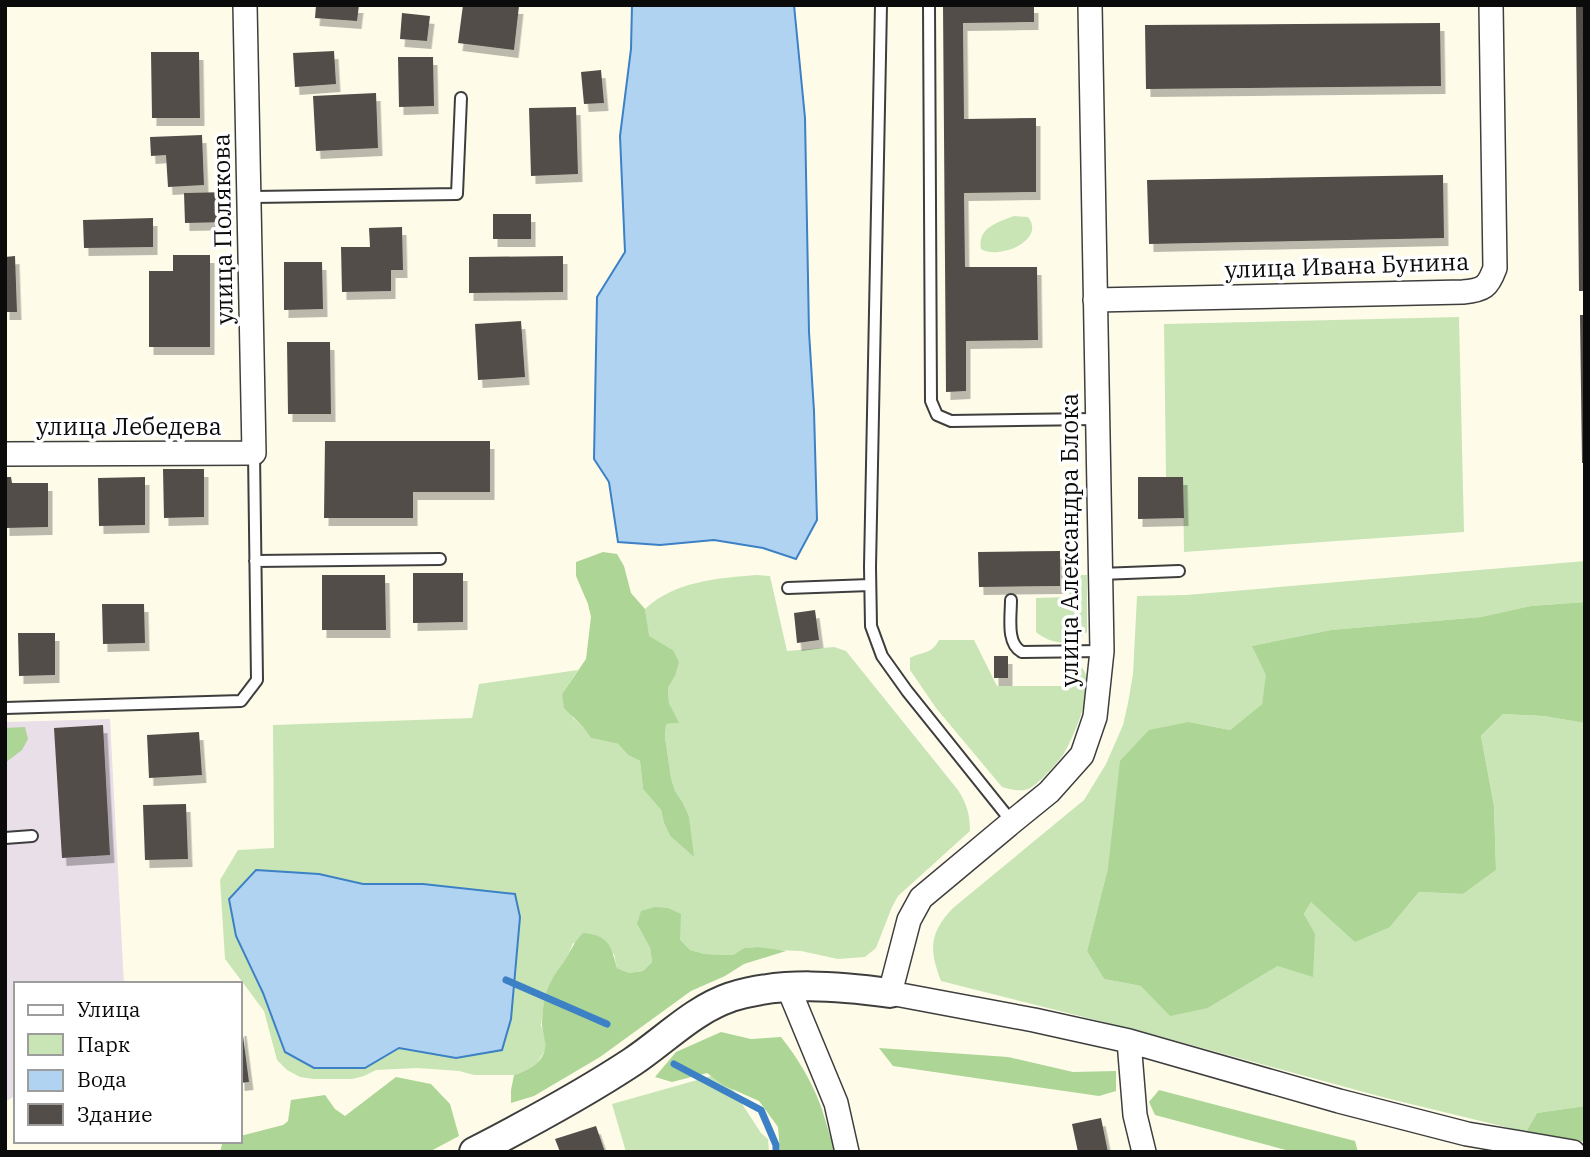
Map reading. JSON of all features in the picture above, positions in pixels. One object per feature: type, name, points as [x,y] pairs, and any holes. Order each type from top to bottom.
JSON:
[{"type":"street","name":"улица Полякова","points":[[245,5],[254,453]]},
{"type":"street","name":"улица Александра Блока","points":[[890,993],[909,920],[921,898],[1049,792],[1082,755],[1095,717],[1102,651],[1090,5]]},
{"type":"street","name":"улица Ивана Бунина","points":[[1095,300],[1463,292],[1478,290],[1489,283],[1495,268],[1491,5]]},
{"type":"street","name":"улица Лебедева","points":[[5,454],[254,453]]},
{"type":"street","points":[[474,1152],[587,1091],[636,1059],[694,1015],[729,998],[761,990],[823,986],[890,993],[1129,1041],[1339,1101],[1468,1143],[1573,1152]]},
{"type":"street","points":[[788,988],[836,1103],[847,1152]]},
{"type":"street","points":[[1129,1041],[1135,1115],[1144,1152]]},
{"type":"lane","points":[[881,5],[871,626],[882,656],[907,691],[1012,822]]},
{"type":"lane","points":[[929,5],[931,401],[937,415],[951,421],[1097,419]]},
{"type":"lane","points":[[248,197],[457,194],[461,98]]},
{"type":"lane","points":[[5,708],[241,701],[257,680],[254,453]]},
{"type":"lane","points":[[255,561],[440,559]]},
{"type":"lane","points":[[1100,574],[1179,571]]},
{"type":"lane","points":[[788,588],[870,585]]},
{"type":"lane","points":[[1011,600],[1012,641],[1016,649],[1022,652],[1102,651]]},
{"type":"lane","points":[[5,838],[32,836]]},
{"type":"shaded area","points":[[110,719],[124,982],[14,982],[14,1096],[5,1102],[5,722]]},
{"type":"green space","points":[[1014,216],[1028,217],[1032,226],[1026,241],[998,252],[981,249],[985,231]]},
{"type":"green space","points":[[1459,317],[1464,532],[1184,552],[1183,477],[1166,477],[1164,324]]},
{"type":"green space","points":[[603,552],[617,554],[624,566],[631,593],[645,609],[649,636],[673,650],[679,662],[668,688],[669,703],[679,723],[666,724],[665,737],[671,778],[689,816],[694,857],[670,836],[661,810],[643,789],[640,761],[628,755],[618,744],[591,738],[564,708],[562,694],[586,659],[591,617],[576,576],[576,562]]},
{"type":"green space","points":[[1585,561],[1585,602],[1531,606],[1481,617],[1331,630],[1253,646],[1267,675],[1262,704],[1230,730],[1189,722],[1108,868],[1087,951],[1104,979],[1141,986],[1208,1008],[1278,966],[1315,935],[1304,914],[1311,902],[1390,927],[1419,892],[1463,894],[1496,870],[1494,806],[1481,736],[1503,714],[1543,716],[1585,723],[1585,1106],[1537,1113],[1526,1132],[941,981],[933,951],[935,934],[945,917],[1084,800],[1106,764],[1123,725],[1128,703],[1133,674],[1137,596],[1186,595]]},
{"type":"green space","points":[[1069,575],[1087,575],[1087,632],[1072,642],[1055,642],[1036,632],[1036,598],[1069,597]]},
{"type":"green space","points":[[770,576],[787,651],[834,647],[846,651],[958,790],[966,805],[970,831],[898,896],[876,948],[865,957],[838,959],[801,951],[758,947],[744,948],[733,955],[705,954],[690,950],[680,941],[637,924],[650,948],[652,962],[643,971],[629,973],[617,968],[614,954],[573,943],[545,996],[541,1025],[545,1051],[537,1063],[527,1070],[514,1075],[474,1075],[459,1071],[417,1068],[376,1070],[352,1079],[313,1079],[300,1077],[287,1070],[277,1060],[264,1011],[225,959],[220,880],[238,850],[274,848],[273,725],[472,718],[479,684],[578,670],[562,694],[573,718],[591,738],[618,744],[628,755],[640,761],[643,789],[661,810],[670,836],[693,856],[689,816],[671,778],[665,737],[666,724],[678,723],[669,703],[668,688],[675,676],[673,650],[648,636],[645,609],[670,592],[683,587],[712,580]],"holes":[[[256,870],[319,874],[363,884],[423,884],[515,894],[520,917],[511,1019],[502,1050],[456,1058],[399,1048],[365,1068],[285,1051],[263,993]]]},
{"type":"green space","points":[[1585,602],[1585,723],[1543,716],[1503,714],[1481,736],[1494,806],[1496,870],[1463,894],[1419,892],[1390,927],[1355,942],[1311,902],[1304,914],[1315,934],[1313,977],[1278,966],[1208,1008],[1170,1016],[1141,986],[1104,979],[1087,951],[1108,868],[1120,761],[1149,730],[1189,722],[1230,730],[1262,704],[1266,675],[1252,646],[1331,630],[1481,617],[1531,606]]},
{"type":"green space","points":[[939,640],[974,640],[997,686],[1063,686],[1069,663],[1080,666],[1086,675],[1084,703],[1074,734],[1060,759],[1032,787],[1015,790],[1002,787],[936,708],[910,670],[910,658],[930,650]]},
{"type":"green space","points":[[25,727],[28,739],[22,750],[5,763],[5,728]]},
{"type":"green space","points":[[655,907],[668,908],[681,914],[680,940],[690,950],[705,954],[733,955],[744,948],[786,951],[744,964],[691,991],[600,1057],[534,1096],[511,1103],[514,1075],[535,1064],[544,1053],[542,1021],[546,992],[576,941],[583,933],[598,936],[610,947],[617,968],[629,973],[643,971],[652,962],[650,948],[637,924],[641,911]]},
{"type":"green space","points":[[721,1032],[751,1039],[781,1037],[812,1086],[836,1152],[780,1152],[778,1127],[759,1101],[723,1085],[707,1073],[672,1082],[655,1077],[676,1052]]},
{"type":"green space","points":[[879,1048],[1008,1057],[1073,1072],[1116,1071],[1116,1091],[1099,1096],[893,1066]]},
{"type":"green space","points":[[722,1073],[761,1133],[768,1139],[769,1152],[626,1152],[612,1104]]},
{"type":"green space","points":[[396,1077],[431,1084],[450,1104],[459,1136],[429,1152],[220,1152],[222,1143],[242,1143],[242,1135],[283,1125],[288,1121],[291,1100],[325,1095],[335,1109],[345,1116]]},
{"type":"green space","points":[[1159,1090],[1355,1141],[1358,1152],[1293,1152],[1155,1115],[1149,1102]]},
{"type":"green space","points":[[1585,1106],[1585,1142],[1526,1132],[1537,1113]]},
{"type":"water","points":[[632,5],[794,5],[805,118],[809,332],[817,520],[796,559],[763,548],[714,540],[660,545],[618,542],[609,482],[594,459],[597,297],[625,252],[620,136],[631,49]]},
{"type":"water","points":[[256,870],[319,874],[363,884],[423,884],[515,894],[520,917],[511,1019],[502,1050],[456,1058],[399,1048],[365,1068],[314,1068],[285,1052],[263,993],[236,936],[229,899]]},
{"type":"building","points":[[316,5],[359,5],[357,21],[315,18]]},
{"type":"building","points":[[463,5],[519,6],[514,50],[458,43]]},
{"type":"building","points":[[943,5],[1034,5],[1034,22],[963,23],[964,119],[1036,118],[1036,192],[964,193],[965,267],[1037,267],[1038,340],[966,341],[966,391],[946,392]]},
{"type":"building","points":[[1576,5],[1585,5],[1585,291],[1579,291]]},
{"type":"building","points":[[402,13],[430,16],[427,41],[400,39]]},
{"type":"building","points":[[1440,23],[1441,86],[1146,89],[1145,25]]},
{"type":"building","points":[[334,51],[336,84],[295,87],[293,53]]},
{"type":"building","points":[[151,52],[199,52],[200,118],[152,118]]},
{"type":"building","points":[[398,57],[433,57],[434,106],[399,107]]},
{"type":"building","points":[[601,70],[604,103],[584,104],[581,72]]},
{"type":"building","points":[[376,93],[378,148],[316,151],[313,96]]},
{"type":"building","points":[[576,107],[578,174],[531,176],[529,108]]},
{"type":"building","points":[[202,135],[204,185],[168,187],[166,155],[151,156],[150,137]]},
{"type":"building","points":[[1443,175],[1444,238],[1149,244],[1147,180]]},
{"type":"building","points":[[229,192],[229,222],[185,223],[184,193]]},
{"type":"building","points":[[493,214],[531,214],[531,239],[493,239]]},
{"type":"building","points":[[153,218],[153,247],[84,248],[83,220]]},
{"type":"building","points":[[402,227],[403,270],[391,270],[391,291],[342,292],[341,247],[370,247],[369,228]]},
{"type":"building","points":[[173,255],[210,255],[210,347],[149,347],[149,271],[173,271]]},
{"type":"building","points":[[15,256],[17,312],[5,312],[5,257]]},
{"type":"building","points":[[563,256],[563,292],[469,293],[469,257]]},
{"type":"building","points":[[284,262],[322,262],[323,309],[284,310]]},
{"type":"building","points":[[1580,315],[1585,315],[1585,463],[1582,463]]},
{"type":"building","points":[[521,321],[525,377],[478,380],[475,324]]},
{"type":"building","points":[[287,342],[330,342],[331,414],[288,414]]},
{"type":"building","points":[[325,441],[490,441],[490,492],[413,492],[413,518],[324,518]]},
{"type":"building","points":[[163,469],[204,469],[204,517],[164,518]]},
{"type":"building","points":[[5,477],[11,477],[12,483],[48,483],[48,527],[5,528]]},
{"type":"building","points":[[145,477],[145,525],[99,526],[98,478]]},
{"type":"building","points":[[1138,477],[1183,477],[1184,518],[1138,519]]},
{"type":"building","points":[[1060,551],[1060,586],[979,587],[978,552]]},
{"type":"building","points":[[413,573],[463,573],[463,622],[413,623]]},
{"type":"building","points":[[322,575],[385,575],[386,630],[322,630]]},
{"type":"building","points":[[102,604],[144,604],[145,643],[103,644]]},
{"type":"building","points":[[815,610],[819,640],[797,643],[794,613]]},
{"type":"building","points":[[18,633],[55,633],[55,675],[19,676]]},
{"type":"building","points":[[994,656],[1008,656],[1008,678],[994,678]]},
{"type":"building","points":[[103,725],[110,855],[62,858],[54,728]]},
{"type":"building","points":[[199,732],[202,775],[149,778],[147,735]]},
{"type":"building","points":[[186,804],[188,859],[145,860],[143,805]]},
{"type":"building","points":[[242,1028],[249,1082],[242,1083]]},
{"type":"building","points":[[1101,1118],[1108,1152],[1078,1152],[1072,1124]]},
{"type":"building","points":[[596,1126],[605,1152],[560,1152],[555,1139]]},
{"type":"waterway","points":[[506,980],[607,1024]]},
{"type":"waterway","points":[[674,1064],[761,1110],[776,1145],[776,1152]]}]
